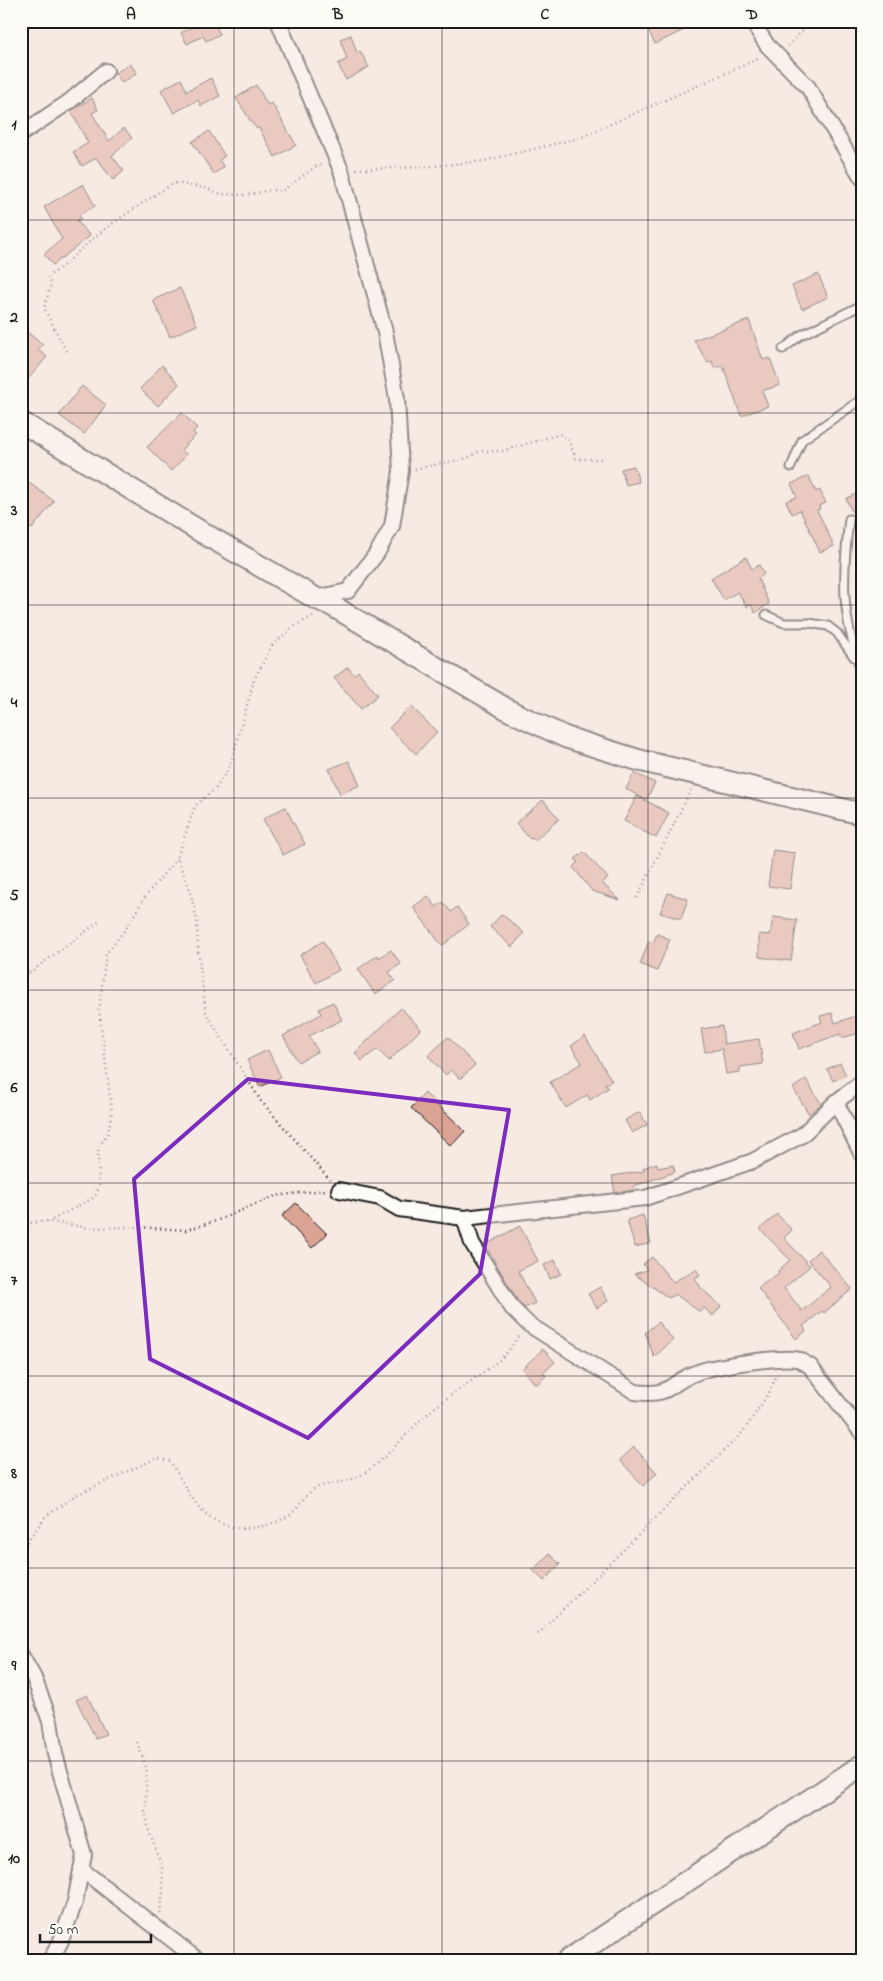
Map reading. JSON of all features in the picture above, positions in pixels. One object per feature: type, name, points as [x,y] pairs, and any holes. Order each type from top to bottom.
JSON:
[{"type":"street","points":[[278,21],[341,170],[386,332],[397,399],[402,471],[392,526],[377,553],[348,591],[323,601]]},
{"type":"street","points":[[752,21],[767,45],[808,87],[862,178]]},
{"type":"street","points":[[21,134],[70,101],[106,71]]},
{"type":"street","points":[[21,422],[203,533],[510,711],[542,726],[566,737],[638,760],[699,773],[862,814]]},
{"type":"street","points":[[339,1190],[380,1198],[399,1209],[464,1218],[645,1198],[753,1160],[802,1135],[836,1102],[862,1082]]},
{"type":"street","points":[[836,1102],[862,1155]]},
{"type":"street","points":[[464,1218],[472,1243],[512,1308],[528,1324],[635,1392],[653,1394],[668,1390],[700,1371],[783,1359],[800,1360],[810,1366],[862,1433]]},
{"type":"street","points":[[21,1655],[34,1678],[50,1720],[55,1754],[84,1855],[75,1902],[60,1943],[50,1960]]},
{"type":"street","points":[[568,1960],[862,1765]]},
{"type":"street","points":[[81,1869],[198,1960]]},
{"type":"lane","points":[[783,349],[801,335],[862,305]]},
{"type":"lane","points":[[791,467],[802,440],[862,399]]},
{"type":"lane","points":[[849,519],[843,570],[843,601],[848,628],[862,673]]},
{"type":"lane","points":[[766,615],[784,623],[810,623],[828,626],[837,633],[858,662]]},
{"type":"path","points":[[66,351],[44,308],[51,284],[48,276],[64,267],[79,249],[123,215],[174,183],[206,188],[221,194],[246,195],[271,190],[282,191],[318,165],[341,170],[423,167],[484,162],[579,138],[753,61],[775,54],[788,47],[812,21]]},
{"type":"path","points":[[402,471],[458,460],[480,451],[502,450],[561,434],[568,441],[576,459],[604,459]]},
{"type":"path","points":[[48,1222],[95,1197],[99,1187],[98,1148],[108,1133],[112,1112],[99,1010],[106,954],[127,927],[144,898],[177,858],[195,806],[216,788],[230,766],[254,680],[273,644],[323,601]]},
{"type":"path","points":[[637,898],[699,773]]},
{"type":"path","points":[[177,858],[189,888],[197,920],[198,950],[206,1013],[261,1101],[339,1190]]},
{"type":"path","points":[[21,979],[100,921]]},
{"type":"path","points":[[21,1224],[48,1222],[90,1228],[136,1227],[186,1230],[216,1221],[275,1196],[302,1191],[339,1190]]},
{"type":"path","points":[[21,1550],[45,1517],[76,1495],[157,1458],[170,1462],[193,1502],[203,1514],[218,1522],[238,1528],[272,1524],[292,1514],[304,1496],[316,1488],[340,1484],[361,1475],[426,1416],[461,1387],[499,1360],[528,1324]]},
{"type":"path","points":[[538,1634],[743,1432],[769,1393],[783,1359]]},
{"type":"path","points":[[138,1742],[147,1770],[145,1811],[162,1868],[163,1891],[157,1929]]},
{"type":"highlighted area","points":[[248,1079],[509,1110],[480,1274],[308,1438],[150,1359],[134,1179]]},
{"type":"building","points":[[203,21],[213,21],[220,34],[206,41],[203,36],[187,44],[181,33]]},
{"type":"building","points":[[644,21],[702,21],[655,44]]},
{"type":"building","points":[[351,35],[357,53],[360,51],[369,67],[346,80],[338,64],[347,59],[340,39]]},
{"type":"building","points":[[130,64],[137,73],[122,83],[115,73]]},
{"type":"building","points":[[211,78],[220,96],[201,106],[198,100],[174,113],[161,90],[181,79],[187,91]]},
{"type":"building","points":[[256,85],[268,105],[272,103],[296,145],[275,157],[259,128],[257,129],[252,123],[236,98]]},
{"type":"building","points":[[92,98],[98,110],[92,113],[109,141],[124,128],[132,138],[112,156],[124,171],[113,180],[96,158],[82,166],[73,152],[88,143],[71,111]]},
{"type":"building","points":[[209,131],[225,156],[219,160],[224,167],[214,174],[192,142]]},
{"type":"building","points":[[83,184],[95,206],[79,215],[81,218],[77,221],[90,236],[53,265],[44,254],[62,239],[44,207]]},
{"type":"building","points":[[818,274],[828,297],[802,309],[792,286]]},
{"type":"building","points":[[180,288],[197,325],[170,337],[153,300]]},
{"type":"building","points":[[749,320],[763,360],[770,358],[780,385],[762,391],[768,406],[741,416],[723,366],[714,368],[712,361],[708,363],[694,340]]},
{"type":"building","points":[[27,332],[43,345],[38,350],[47,357],[21,387],[21,339]]},
{"type":"building","points":[[162,365],[179,384],[158,406],[140,389]]},
{"type":"building","points":[[82,386],[106,405],[84,434],[59,415]]},
{"type":"building","points":[[182,413],[197,428],[193,432],[196,435],[181,450],[187,455],[171,471],[147,447]]},
{"type":"building","points":[[634,466],[639,482],[626,485],[621,469]]},
{"type":"building","points":[[809,476],[816,492],[820,490],[826,503],[819,506],[820,509],[817,510],[834,546],[820,552],[800,510],[792,514],[786,501],[797,497],[791,484]]},
{"type":"building","points":[[21,477],[54,501],[32,529],[21,521]]},
{"type":"building","points":[[862,491],[862,531],[846,499]]},
{"type":"building","points":[[746,557],[752,569],[759,565],[764,574],[758,579],[769,604],[755,613],[751,605],[747,607],[738,592],[724,600],[711,578]]},
{"type":"building","points":[[348,667],[354,675],[358,671],[378,695],[361,709],[334,678]]},
{"type":"building","points":[[411,706],[437,732],[416,754],[389,728]]},
{"type":"building","points":[[349,761],[360,785],[340,794],[329,769]]},
{"type":"building","points":[[634,773],[655,783],[646,800],[626,789]]},
{"type":"building","points":[[637,796],[669,813],[656,838],[624,821]]},
{"type":"building","points":[[543,800],[559,819],[535,840],[532,837],[530,839],[516,823]]},
{"type":"building","points":[[285,807],[305,844],[283,855],[263,819]]},
{"type":"building","points":[[773,850],[795,853],[790,889],[768,886]]},
{"type":"building","points":[[584,852],[608,878],[602,883],[620,900],[592,891],[573,867],[578,862],[575,859]]},
{"type":"building","points":[[668,893],[688,899],[681,919],[660,913]]},
{"type":"building","points":[[428,896],[436,907],[443,902],[451,912],[457,907],[469,924],[442,946],[413,907]]},
{"type":"building","points":[[502,914],[524,933],[512,947],[490,927]]},
{"type":"building","points":[[773,917],[797,920],[791,961],[759,957],[759,934],[770,935]]},
{"type":"building","points":[[657,934],[670,939],[657,971],[640,964],[649,941],[653,943]]},
{"type":"building","points":[[323,941],[339,970],[316,983],[300,955]]},
{"type":"building","points":[[391,950],[401,964],[389,972],[395,981],[375,994],[358,969],[378,955],[379,958]]},
{"type":"building","points":[[333,1002],[342,1020],[309,1036],[318,1051],[298,1062],[283,1036],[321,1014],[319,1009]]},
{"type":"building","points":[[401,1008],[421,1029],[389,1061],[377,1049],[362,1061],[355,1053]]},
{"type":"building","points":[[832,1013],[835,1023],[862,1014],[862,1032],[842,1038],[840,1034],[799,1049],[793,1033],[822,1022],[820,1016]]},
{"type":"building","points":[[722,1026],[724,1044],[759,1039],[763,1064],[740,1067],[740,1072],[726,1074],[722,1049],[705,1052],[701,1029]]},
{"type":"building","points":[[585,1036],[612,1081],[605,1084],[608,1088],[590,1100],[587,1095],[566,1108],[550,1082],[582,1063],[571,1046]]},
{"type":"building","points":[[448,1037],[475,1065],[460,1079],[451,1070],[446,1075],[428,1056]]},
{"type":"building","points":[[268,1050],[281,1077],[260,1087],[247,1060]]},
{"type":"building","points":[[840,1063],[846,1075],[833,1081],[827,1069]]},
{"type":"building","points":[[806,1079],[821,1104],[809,1114],[793,1088]]},
{"type":"building","points":[[425,1093],[465,1131],[451,1146],[411,1108]]},
{"type":"building","points":[[640,1112],[647,1125],[632,1133],[625,1120]]},
{"type":"building","points":[[657,1163],[658,1168],[673,1165],[675,1172],[634,1186],[635,1190],[615,1193],[612,1176],[644,1171],[643,1168]]},
{"type":"building","points":[[296,1203],[327,1234],[312,1248],[282,1216]]},
{"type":"building","points":[[777,1214],[792,1230],[784,1238],[810,1266],[784,1288],[802,1311],[831,1287],[808,1260],[819,1250],[852,1289],[824,1313],[822,1311],[803,1326],[806,1331],[796,1339],[758,1288],[779,1273],[778,1271],[790,1260],[760,1229]]},
{"type":"building","points":[[643,1215],[651,1243],[635,1247],[627,1220]]},
{"type":"building","points":[[520,1226],[538,1261],[518,1271],[535,1303],[525,1308],[519,1303],[485,1245]]},
{"type":"building","points":[[652,1257],[673,1282],[696,1269],[700,1275],[695,1278],[701,1288],[721,1306],[713,1316],[703,1307],[700,1312],[675,1294],[669,1298],[634,1274],[647,1270],[643,1264]]},
{"type":"building","points":[[555,1260],[561,1274],[550,1279],[544,1265]]},
{"type":"building","points":[[600,1287],[608,1301],[597,1308],[588,1294]]},
{"type":"building","points":[[658,1322],[673,1340],[654,1357],[645,1333]]},
{"type":"building","points":[[543,1349],[555,1362],[543,1373],[546,1376],[536,1385],[522,1369]]},
{"type":"building","points":[[634,1447],[657,1473],[643,1486],[620,1460]]},
{"type":"building","points":[[549,1554],[560,1564],[544,1581],[533,1570]]},
{"type":"building","points":[[87,1695],[106,1734],[96,1739],[76,1700]]}]
